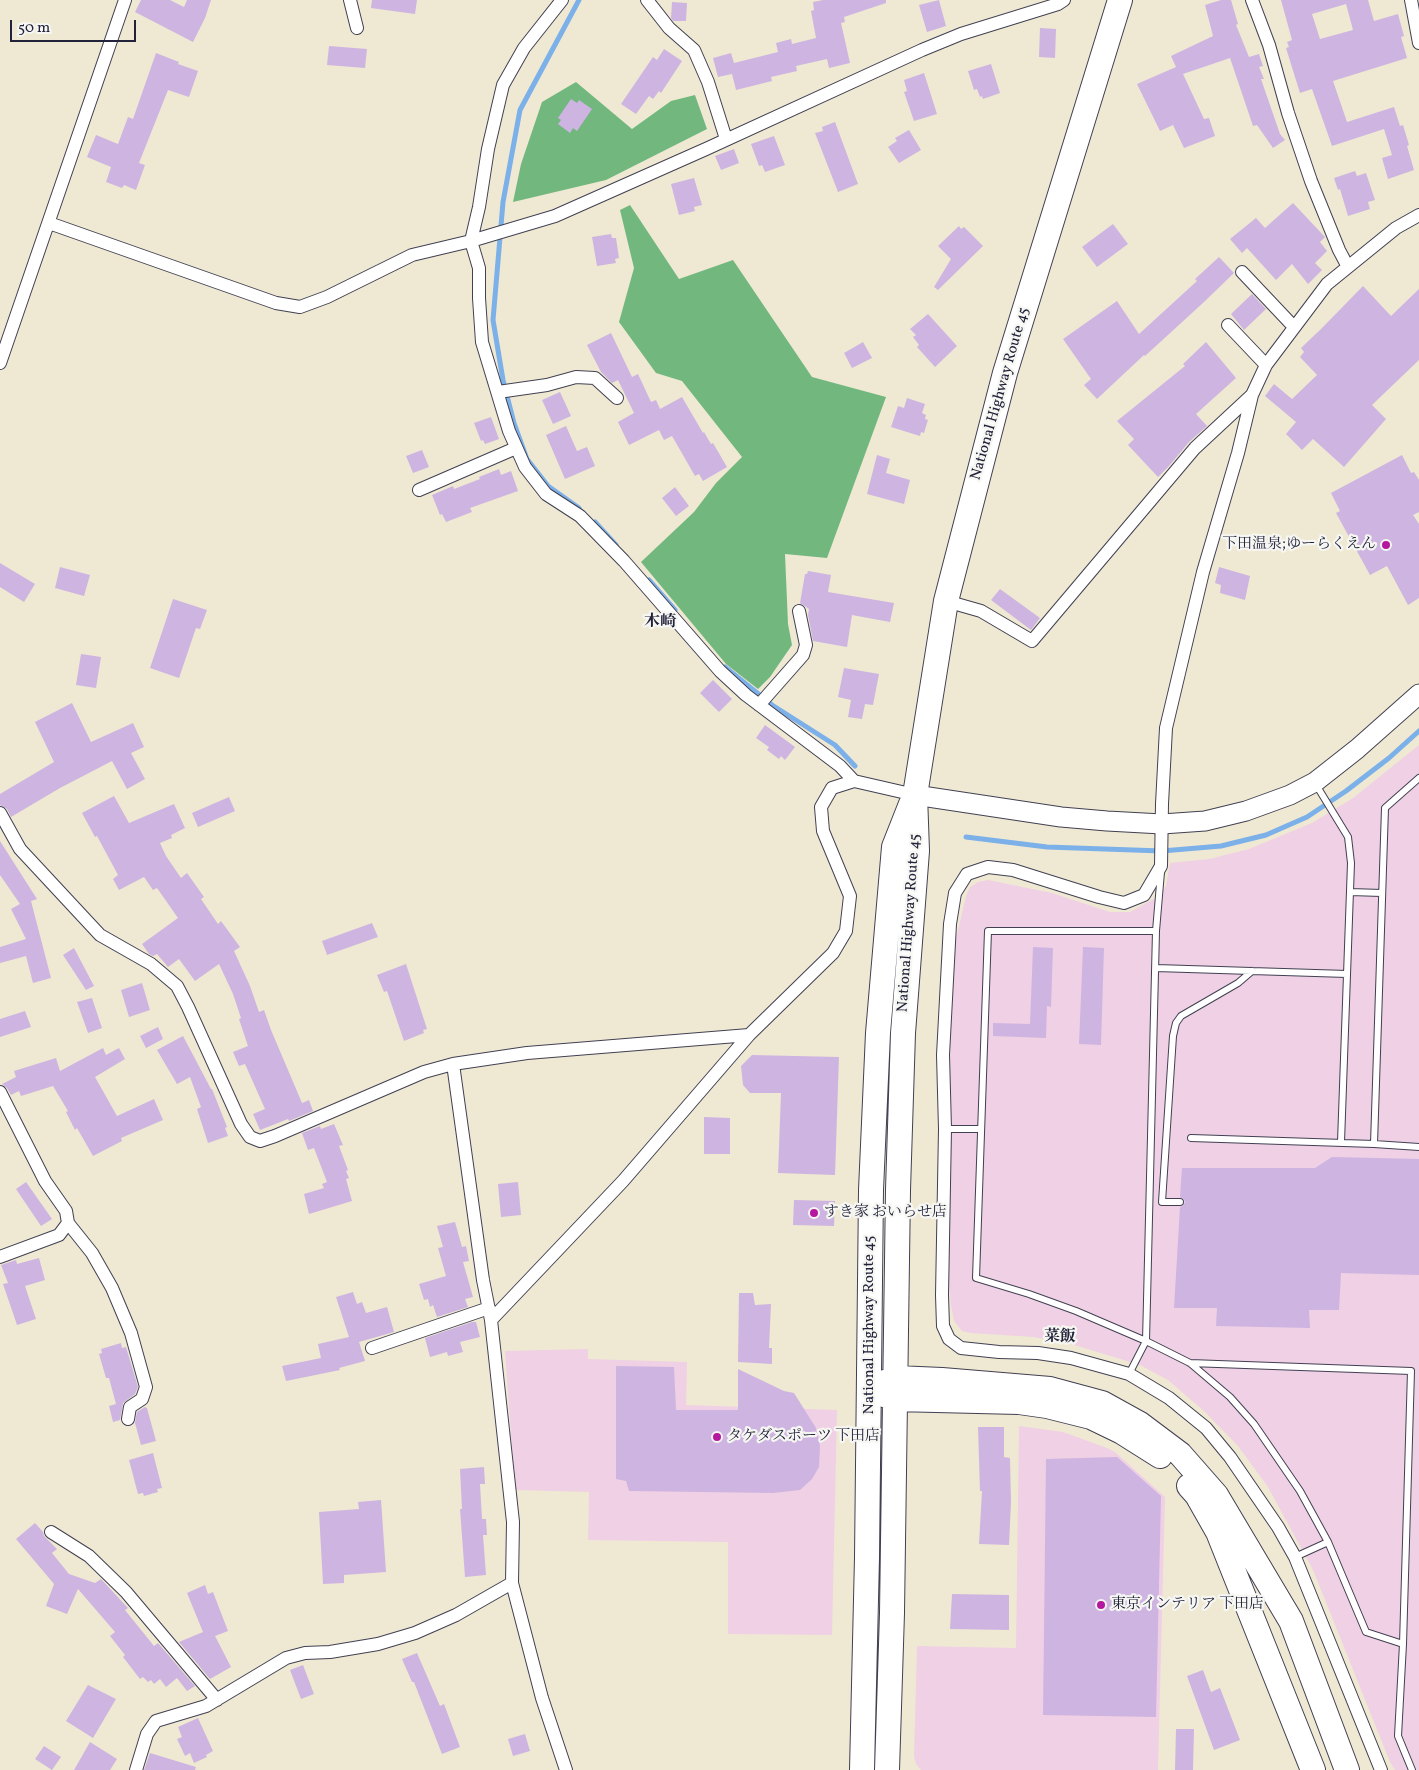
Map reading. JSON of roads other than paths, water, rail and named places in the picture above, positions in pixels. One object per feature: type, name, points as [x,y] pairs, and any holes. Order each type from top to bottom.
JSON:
[{"type":"highway","name":"National Highway Route 45","points":[[887,1770],[896,1389],[898,1190],[903,1034],[917,851],[915,795],[946,601],[1005,373],[1120,0]]},
{"type":"highway","name":"National Highway Route 45","points":[[862,1770],[867,1557],[870,1190],[878,1033],[894,847],[915,795]]},
{"type":"highway","points":[[896,1389],[942,1380],[1050,1389],[1102,1403],[1140,1424],[1180,1454],[1216,1495],[1291,1621],[1347,1770]]},
{"type":"highway","points":[[869,1388],[896,1389],[1047,1406],[1091,1417],[1122,1432],[1161,1457],[1197,1495],[1218,1532],[1313,1770]]},
{"type":"street","points":[[0,363],[50,224],[126,0]]},
{"type":"street","points":[[350,0],[357,28]]},
{"type":"street","points":[[562,0],[524,48],[503,85],[488,149],[479,207],[471,241],[479,268],[482,342],[509,431],[525,467],[546,494],[580,516],[624,561],[720,672],[759,705],[840,766],[854,781]]},
{"type":"street","points":[[647,0],[669,28],[694,50],[708,82],[726,139]]},
{"type":"street","points":[[50,224],[276,303],[300,307],[412,255],[471,241],[555,216],[922,50],[961,34],[1058,4],[1064,0]]},
{"type":"street","points":[[1252,0],[1269,45],[1288,113],[1311,181],[1339,250],[1348,266]]},
{"type":"street","points":[[1411,0],[1419,44]]},
{"type":"street","points":[[1381,1770],[1295,1557],[1273,1520],[1230,1457],[1206,1428],[1169,1398],[1129,1374],[1063,1357],[1038,1353],[999,1352],[961,1348],[949,1339],[943,1326],[942,1295],[945,1129],[943,1055],[950,924],[955,893],[967,874],[988,867],[1014,870],[1124,903],[1144,895],[1161,866],[1166,728],[1203,572],[1238,453],[1252,395],[1266,365],[1327,284],[1396,228],[1419,215]]},
{"type":"street","points":[[1242,272],[1294,327]]},
{"type":"street","points":[[1228,325],[1266,365]]},
{"type":"street","points":[[498,392],[547,385],[576,377],[595,378],[617,398]]},
{"type":"street","points":[[946,601],[981,611],[1032,640],[1195,448],[1252,395]]},
{"type":"street","points":[[419,490],[516,448]]},
{"type":"street","points":[[759,705],[803,655],[806,645],[799,611]]},
{"type":"street","points":[[372,1348],[490,1314],[623,1181],[749,1034],[833,953],[846,931],[850,896],[823,831],[821,806],[832,788],[854,781],[915,795],[1061,816],[1162,824],[1205,821],[1246,811],[1290,795],[1315,782],[1357,749],[1419,694]]},
{"type":"street","points":[[0,813],[20,849],[100,935],[151,964],[177,986],[241,1124],[250,1137],[260,1141],[424,1072],[453,1064],[527,1053],[749,1034]]},
{"type":"street","points":[[453,1064],[490,1314],[513,1522],[512,1583],[542,1698],[566,1770]]},
{"type":"street","points":[[0,1092],[45,1181],[66,1211],[68,1223],[92,1252],[112,1288],[131,1333],[146,1387],[142,1398],[130,1407],[128,1419]]},
{"type":"street","points":[[0,1256],[59,1235],[68,1223]]},
{"type":"street","points":[[51,1532],[89,1556],[126,1592],[216,1700]]},
{"type":"street","points":[[136,1770],[147,1734],[156,1721],[206,1706],[286,1658],[305,1653],[330,1652],[378,1644],[415,1633],[456,1615],[512,1583]]},
{"type":"lane","points":[[1374,1144],[1385,808],[1419,778]]},
{"type":"lane","points":[[1315,782],[1348,837],[1351,863],[1341,1142]]},
{"type":"lane","points":[[1129,1374],[1146,1341],[1156,931],[1161,866]]},
{"type":"lane","points":[[1350,892],[1382,893]]},
{"type":"lane","points":[[1156,931],[988,931],[976,1278],[1076,1311],[1146,1341],[1190,1363],[1230,1397],[1254,1424],[1300,1491],[1328,1542],[1366,1632],[1403,1644]]},
{"type":"lane","points":[[1156,968],[1347,974]]},
{"type":"lane","points":[[1180,1202],[1162,1202],[1173,1036],[1176,1023],[1181,1016],[1238,983],[1252,971]]},
{"type":"lane","points":[[945,1129],[981,1128]]},
{"type":"lane","points":[[1191,1138],[1341,1142],[1419,1147]]},
{"type":"lane","points":[[1190,1363],[1411,1370],[1403,1644],[1398,1736],[1412,1770]]},
{"type":"lane","points":[[1295,1557],[1328,1542]]},
{"type":"waterway","points":[[579,0],[520,110],[503,202],[493,320],[503,380],[514,423],[527,459],[548,486],[579,508]]},
{"type":"waterway","points":[[595,522],[616,545]]},
{"type":"waterway","points":[[649,580],[675,610]]},
{"type":"waterway","points":[[725,667],[772,705],[835,745],[855,766]]},
{"type":"waterway","points":[[966,837],[1047,847],[1162,851],[1221,846],[1266,835],[1307,817],[1346,791],[1389,758],[1419,731]]},
{"type":"place","name":"下田温泉;ゆーらくえん","points":[[1386,545]]},
{"type":"place","name":"すき家 おいらせ店","points":[[814,1213]]},
{"type":"place","name":"タケダスポーツ 下田店","points":[[717,1437]]},
{"type":"place","name":"東京インテリア 下田店","points":[[1101,1605]]},
{"type":"district","name":"木崎","points":[[660,623]]},
{"type":"district","name":"菜飯","points":[[1060,1338]]}]
